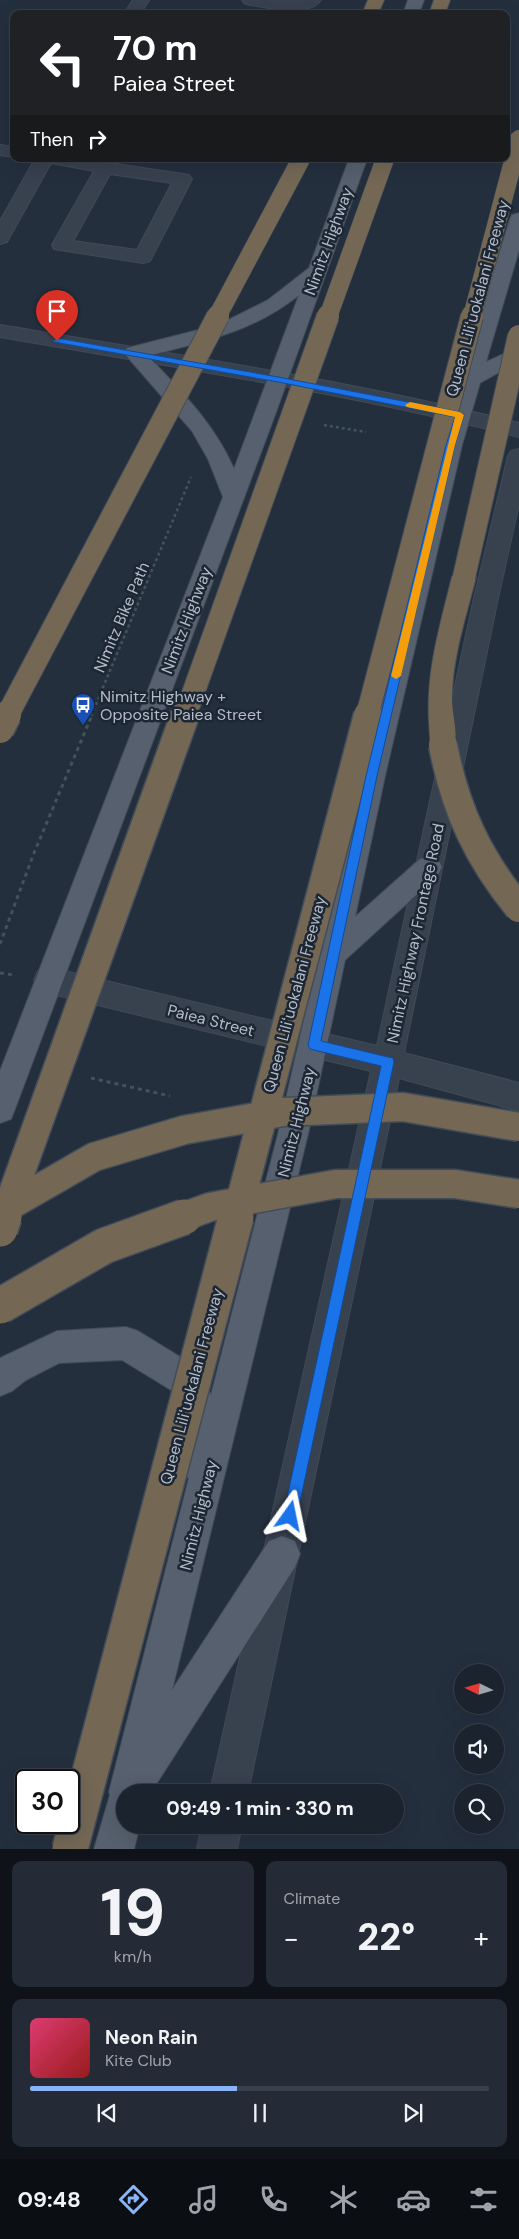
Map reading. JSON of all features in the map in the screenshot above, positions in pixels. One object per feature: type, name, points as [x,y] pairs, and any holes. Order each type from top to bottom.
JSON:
[{"type":"highway","name":"Queen Liliʻuokalani Freeway","points":[[70,1849],[519,140]]},
{"type":"highway","points":[[0,729],[299,162]]},
{"type":"highway","points":[[0,1229],[384,162]]},
{"type":"highway","points":[[519,336],[445,653],[440,698],[442,745],[454,794],[476,844],[507,894],[519,908]]},
{"type":"highway","points":[[0,1212],[94,1157],[184,1130],[282,1112],[403,1107],[519,1127]]},
{"type":"highway","points":[[0,1306],[104,1246],[210,1207],[336,1184],[455,1184],[519,1194]]},
{"type":"main road","name":"Nimitz Highway","points":[[0,1109],[234,497],[357,162]]},
{"type":"main road","name":"Nimitz Highway","points":[[130,1784],[314,1045],[374,767],[451,445],[519,218]]},
{"type":"main road","points":[[234,497],[217,455],[207,437],[186,410],[134,353],[225,329],[275,304],[318,270]]},
{"type":"main road","points":[[471,379],[519,353]]},
{"type":"main road","points":[[333,954],[429,867]]},
{"type":"main road","points":[[0,1379],[14,1368],[58,1347],[126,1343],[183,1378],[200,1409],[198,1514]]},
{"type":"main road","points":[[133,1784],[282,1554]]},
{"type":"main road","points":[[114,1849],[118,1834]]},
{"type":"street","points":[[250,0],[289,5],[307,4],[313,0]]},
{"type":"street","points":[[0,238],[42,162]]},
{"type":"street","points":[[72,162],[183,179],[143,258],[61,245],[105,168]]},
{"type":"street","points":[[0,331],[134,353],[278,380],[460,415],[519,430]]},
{"type":"street","name":"Nimitz Highway Frontage Road","points":[[231,1784],[388,1062],[486,598],[519,456]]},
{"type":"street","name":"Paiea Street","points":[[48,980],[388,1062],[519,1096]]},
{"type":"street","points":[[217,1849],[220,1834]]},
{"type":"path","points":[[324,425],[366,432]]},
{"type":"path","name":"Nimitz Bike Path","points":[[0,944],[34,853],[193,472]]},
{"type":"path","points":[[82,1076],[176,1098]]},
{"type":"slow traffic","points":[[396,676],[451,445],[460,415],[410,405]]},
{"type":"place","name":"Nimitz Highway + Opposite Paiea Street","points":[[83,726]]},
{"type":"route","points":[[57,341],[134,353],[460,415],[451,445],[372,776],[314,1045],[388,1062],[290,1516]]}]
